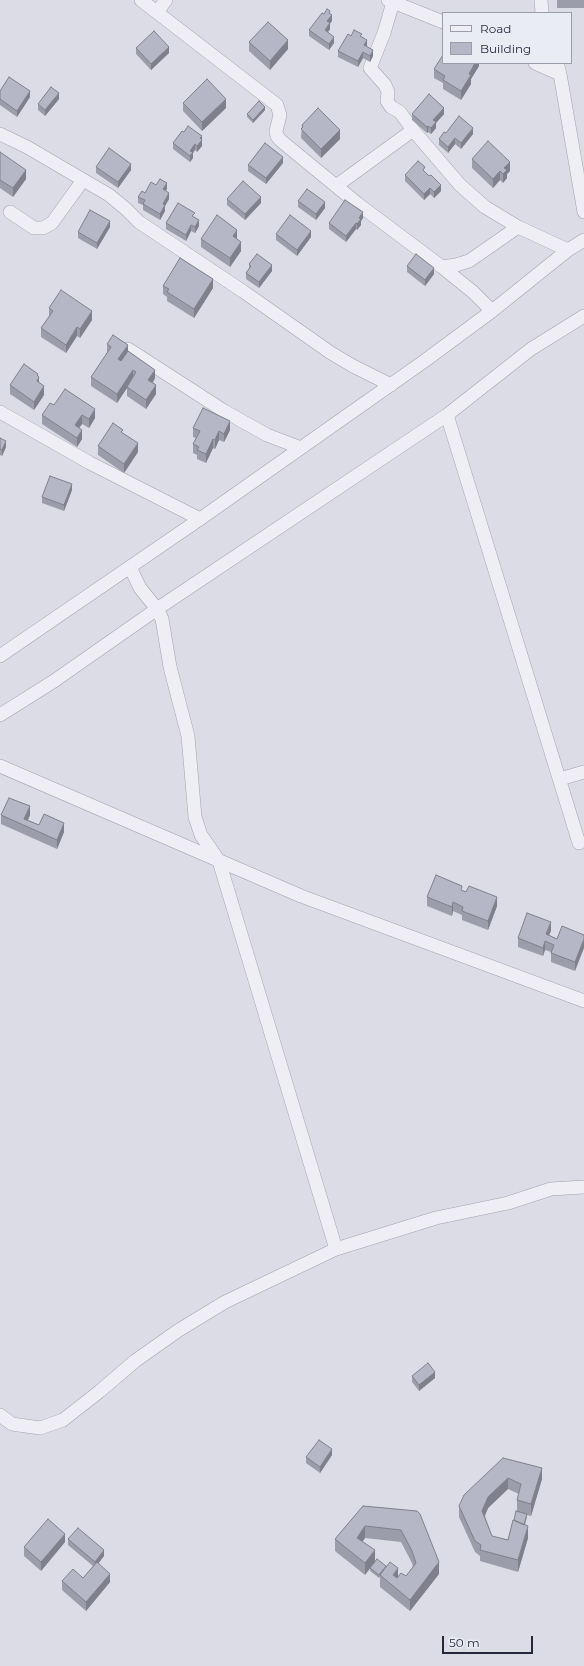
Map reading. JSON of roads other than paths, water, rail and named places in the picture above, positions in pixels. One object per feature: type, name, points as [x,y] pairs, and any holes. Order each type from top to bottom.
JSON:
[{"type":"street","points":[[141,0],[277,105],[280,115],[276,131],[277,136],[336,186],[473,292],[492,311]]},
{"type":"street","points":[[157,12],[166,0]]},
{"type":"street","points":[[541,0],[542,12]]},
{"type":"street","points":[[442,22],[390,1],[384,34],[370,68],[385,85],[388,92],[387,101],[391,107],[400,112],[413,130],[460,185],[485,207],[518,227],[568,250]]},
{"type":"street","points":[[540,64],[559,68],[584,212]]},
{"type":"street","points":[[336,186],[413,130]]},
{"type":"street","points":[[0,134],[27,147],[109,195],[139,222],[244,292],[331,353],[391,385]]},
{"type":"street","points":[[10,212],[34,228],[43,228],[52,223],[83,180]]},
{"type":"street","points":[[442,267],[469,261],[518,227]]},
{"type":"street","points":[[0,656],[200,519],[391,385],[492,311],[568,250],[584,240]]},
{"type":"street","points":[[0,715],[54,681],[157,609],[447,415],[532,350],[584,316]]},
{"type":"street","points":[[128,349],[230,415],[267,435],[301,448]]},
{"type":"street","points":[[0,412],[90,463],[200,519]]},
{"type":"street","points":[[447,415],[579,844]]},
{"type":"street","points":[[130,567],[140,588],[157,609],[162,619],[170,667],[188,736],[195,817],[201,835],[219,861],[336,1249]]},
{"type":"street","points":[[0,766],[163,835],[301,896],[584,1001]]},
{"type":"street","points":[[560,779],[584,772]]},
{"type":"street","points":[[0,1415],[12,1424],[40,1428],[63,1420],[135,1361],[179,1330],[225,1302],[336,1249],[436,1218],[508,1203],[551,1189],[584,1187]]}]
